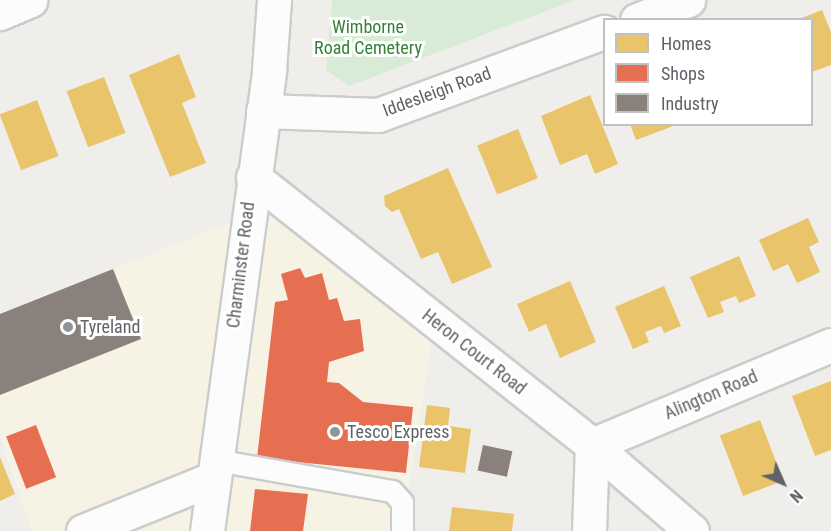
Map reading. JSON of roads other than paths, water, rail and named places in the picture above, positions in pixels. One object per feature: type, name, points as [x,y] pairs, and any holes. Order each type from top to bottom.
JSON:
[{"type":"street","points":[[0,12],[30,0]]},
{"type":"street","name":"Charminster Road","points":[[207,531],[263,111],[274,0]]},
{"type":"street","points":[[642,18],[687,0]]},
{"type":"street","name":"Iddesleigh Road","points":[[263,111],[378,115],[603,32]]},
{"type":"street","name":"Heron Court Road","points":[[253,177],[592,445],[692,531]]},
{"type":"street","name":"Alington Road","points":[[592,445],[831,345]]},
{"type":"street","points":[[589,531],[592,445]]},
{"type":"street","points":[[83,531],[215,469]]},
{"type":"lane","points":[[215,469],[392,491],[402,502],[402,531]]},
{"type":"place","name":"Tyreland","points":[[68,327]]},
{"type":"place","name":"Tesco Express","points":[[335,432]]},
{"type":"park label","name":"Wimborne Road Cemetery","points":[[368,38]]}]
